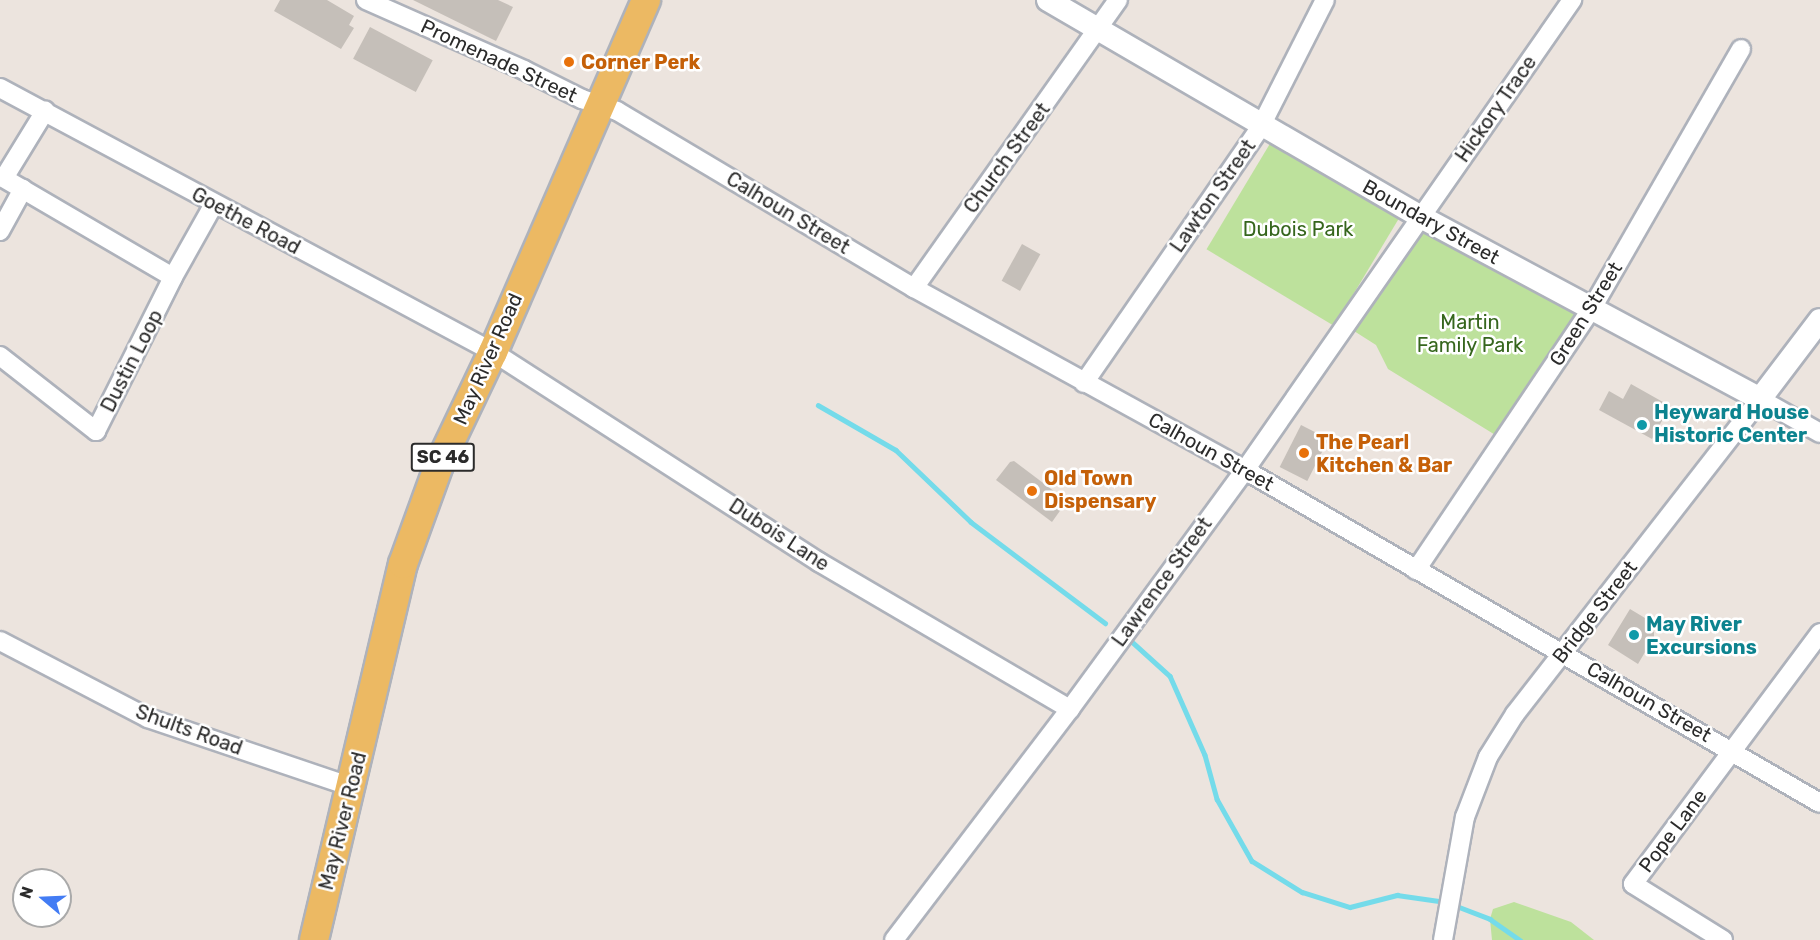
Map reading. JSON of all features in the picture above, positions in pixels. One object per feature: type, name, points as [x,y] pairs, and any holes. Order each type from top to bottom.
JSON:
[{"type":"main road","name":"May River Road","points":[[314,940],[403,564],[439,465],[493,352],[646,0]]},
{"type":"street","name":"Promenade Street","points":[[366,0],[582,99],[601,104]]},
{"type":"street","name":"Boundary Street","points":[[1048,0],[1421,218],[1820,433]]},
{"type":"street","name":"Church Street","points":[[914,288],[1118,0]]},
{"type":"street","name":"Lawton Street","points":[[1084,383],[1261,126],[1325,0]]},
{"type":"street","name":"Hickory Trace","points":[[1421,218],[1572,0]]},
{"type":"street","name":"Green Street","points":[[1416,570],[1592,310],[1741,49]]},
{"type":"street","name":"Goethe Road","points":[[0,88],[493,352]]},
{"type":"street","name":"Calhoun Street","points":[[601,104],[617,111],[914,288],[1245,470],[1820,803]]},
{"type":"street","points":[[45,111],[2,177],[173,277]]},
{"type":"street","points":[[0,231],[23,189]]},
{"type":"street","name":"Dustin Loop","points":[[0,356],[96,432],[173,277],[214,204]]},
{"type":"street","name":"Lawrence Street","points":[[894,940],[1070,709],[1245,470],[1421,218]]},
{"type":"street","name":"Bridge Street","points":[[1443,938],[1466,817],[1488,757],[1515,714],[1820,320]]},
{"type":"street","name":"Dubois Lane","points":[[493,352],[819,562],[1070,709]]},
{"type":"street","points":[[1732,751],[1820,633]]},
{"type":"street","name":"Shults Road","points":[[0,640],[148,718],[352,787]]},
{"type":"street","name":"Pope Lane","points":[[1723,940],[1633,884],[1732,751]]},
{"type":"green space","name":"Dubois Park","points":[[1274,137],[1402,214],[1334,326],[1207,249]]},
{"type":"green space","name":"Martin Family Park","points":[[1425,226],[1581,311],[1497,436],[1388,369],[1376,345],[1354,331]]},
{"type":"green space","points":[[1514,902],[1571,922],[1594,940],[1492,940],[1490,919],[1493,909]]},
{"type":"building","points":[[280,0],[327,0],[354,16],[349,25],[354,28],[341,49],[274,11]]},
{"type":"building","points":[[413,0],[498,0],[513,7],[496,41]]},
{"type":"building","points":[[370,27],[433,60],[416,92],[353,59]]},
{"type":"building","points":[[1022,244],[1040,254],[1020,291],[1002,281]]},
{"type":"building","name":"Heyward House Historic Center","points":[[1631,384],[1670,406],[1652,439],[1599,410],[1609,391],[1623,399]]},
{"type":"building","name":"The Pearl Kitchen & Bar","points":[[1301,425],[1329,439],[1307,481],[1280,467]]},
{"type":"building","name":"Old Town Dispensary","points":[[1014,461],[1067,501],[1052,522],[996,480],[1010,462]]},
{"type":"building","name":"May River Excursions","points":[[1630,609],[1655,624],[1651,630],[1654,632],[1654,637],[1638,664],[1608,645]]},
{"type":"waterway","points":[[818,405],[896,450],[971,522],[1105,623]]},
{"type":"waterway","points":[[1129,639],[1170,676],[1205,755],[1217,799],[1252,861],[1302,892],[1350,907],[1397,895],[1446,902]]},
{"type":"waterway","points":[[1454,905],[1490,919],[1520,940]]},
{"type":"place","name":"Corner Perk","points":[[569,62]]},
{"type":"place","name":"Heyward House Historic Center","points":[[1642,425]]},
{"type":"place","name":"The Pearl Kitchen & Bar","points":[[1304,453]]},
{"type":"place","name":"Old Town Dispensary","points":[[1032,491]]},
{"type":"place","name":"May River Excursions","points":[[1634,635]]}]
